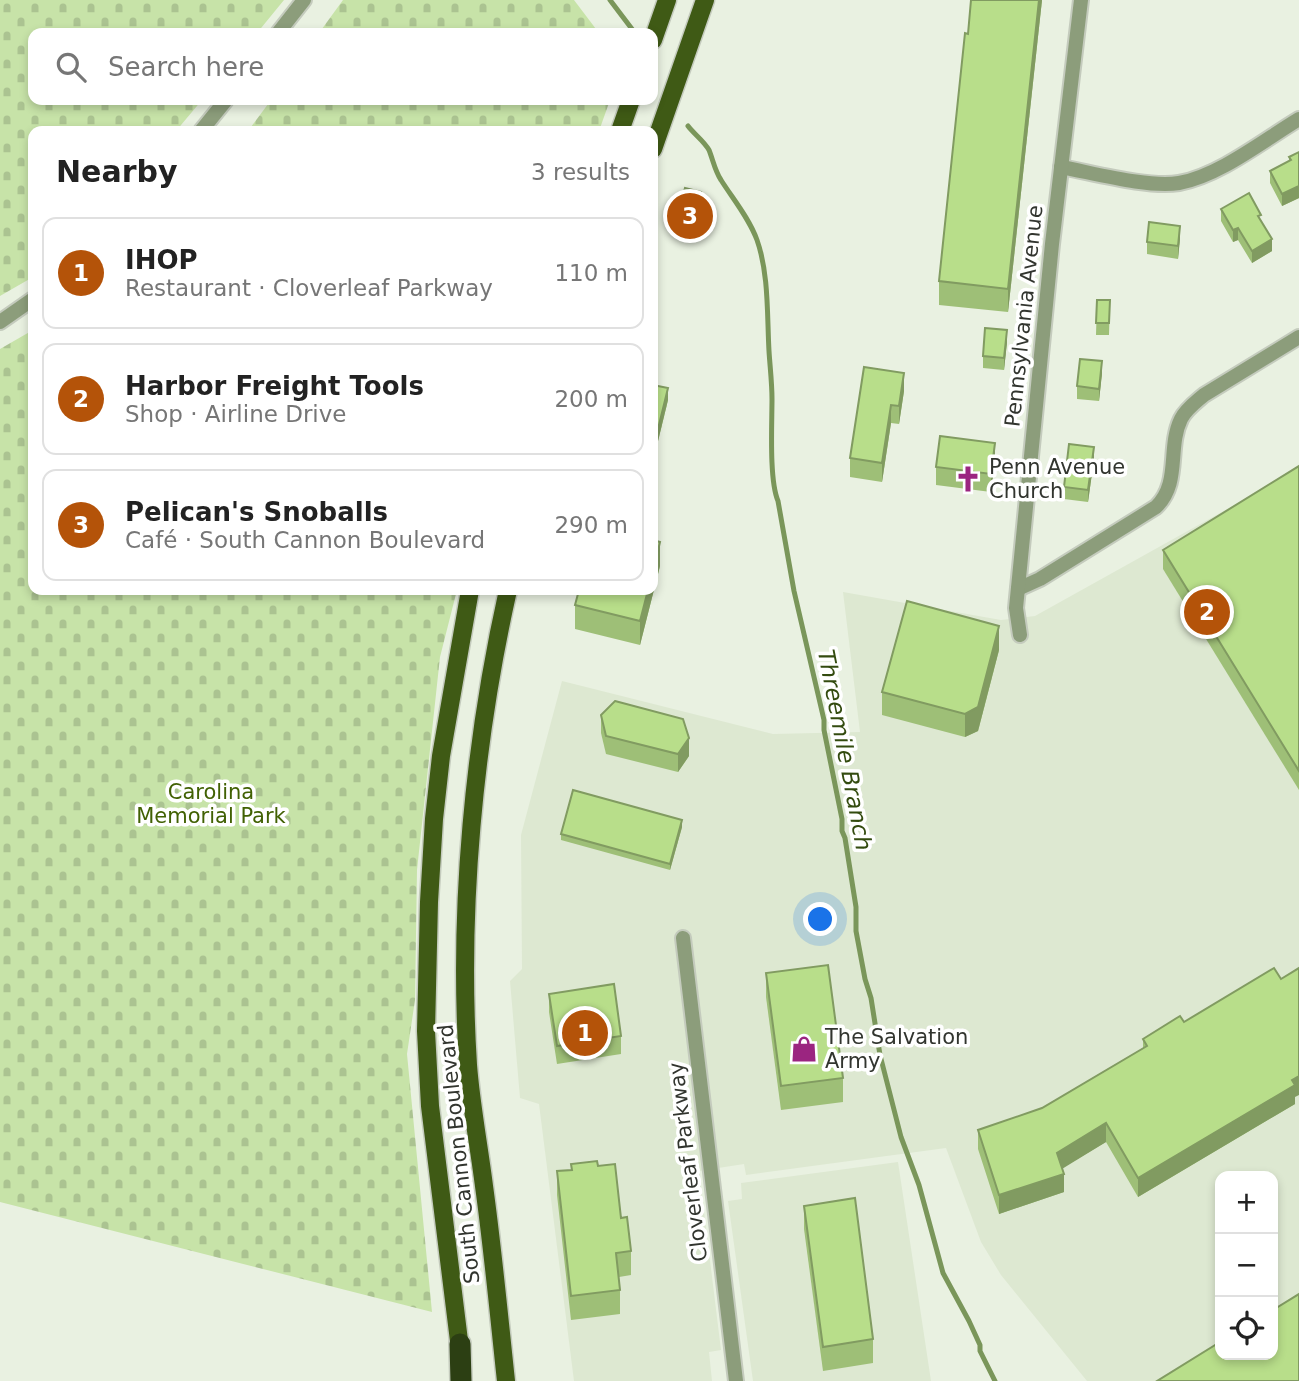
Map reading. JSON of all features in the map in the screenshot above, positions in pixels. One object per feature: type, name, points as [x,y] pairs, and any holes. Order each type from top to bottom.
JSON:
[{"type":"highway","points":[[460,1344],[463,1381]]},
{"type":"main road","points":[[657,28],[667,0]]},
{"type":"main road","points":[[658,135],[705,0]]},
{"type":"main road","points":[[622,126],[629,105]]},
{"type":"main road","name":"South Cannon Boulevard","points":[[460,1344],[430,1106],[426,1031],[434,819],[441,757],[469,595]]},
{"type":"main road","name":"South Cannon Boulevard","points":[[506,1381],[485,1188],[468,1067],[466,1000],[468,869],[474,801],[485,711],[507,595]]},
{"type":"street","points":[[282,28],[304,0]]},
{"type":"street","name":"Pennsylvania Avenue","points":[[1020,635],[1016,608],[1061,167],[1081,0]]},
{"type":"street","points":[[205,126],[222,105]]},
{"type":"street","points":[[1061,167],[1141,181],[1181,183],[1213,172],[1299,119]]},
{"type":"street","points":[[0,322],[28,302]]},
{"type":"street","points":[[1018,589],[1040,579],[1156,507],[1166,497],[1175,436],[1182,418],[1191,406],[1204,395],[1299,337]]},
{"type":"street","name":"Cloverleaf Parkway","points":[[682,938],[736,1381]]},
{"type":"shaded area","points":[[1299,469],[1299,1381],[1087,1381],[1001,1275],[981,1242],[946,1148],[746,1175],[744,1164],[699,1171],[721,1350],[709,1352],[712,1381],[574,1381],[539,1104],[520,1098],[510,981],[522,969],[521,835],[562,681],[773,734],[860,732],[843,592],[1001,620],[1035,616]]},
{"type":"shaded area","points":[[898,1162],[931,1381],[753,1381],[728,1201],[742,1199],[741,1183]]},
{"type":"green space","points":[[0,0],[284,0],[261,28],[28,28],[28,105],[198,105],[180,126],[28,126],[28,280],[0,296]]},
{"type":"green space","points":[[343,0],[574,0],[595,28],[323,28]]},
{"type":"green space","points":[[267,105],[608,105],[601,126],[252,126]]},
{"type":"green space","name":"Carolina Memorial Park","points":[[28,333],[28,595],[456,595],[440,657],[417,870],[415,1000],[407,1054],[432,1312],[0,1202],[0,349]]},
{"type":"building","points":[[971,0],[1039,0],[1008,289],[939,281],[965,33],[968,34]]},
{"type":"building","points":[[1299,152],[1299,186],[1282,194],[1270,171],[1291,160],[1289,157]]},
{"type":"building","points":[[685,188],[701,192],[694,219],[678,215]]},
{"type":"building","points":[[1249,193],[1261,215],[1258,216],[1272,239],[1252,251],[1238,228],[1233,230],[1221,209]]},
{"type":"building","points":[[1149,222],[1180,226],[1178,246],[1147,242]]},
{"type":"building","points":[[1097,300],[1110,300],[1109,323],[1096,323]]},
{"type":"building","points":[[985,328],[1007,330],[1004,358],[983,356]]},
{"type":"building","points":[[1080,359],[1102,361],[1099,389],[1077,386]]},
{"type":"building","points":[[864,367],[904,373],[899,406],[891,405],[882,463],[850,458]]},
{"type":"building","points":[[658,386],[668,388],[658,429]]},
{"type":"building","points":[[940,436],[995,443],[991,474],[936,467]]},
{"type":"building","points":[[1069,444],[1094,447],[1088,490],[1064,487]]},
{"type":"building","points":[[1299,466],[1299,771],[1163,550]]},
{"type":"building","points":[[578,595],[647,595],[640,621],[575,605]]},
{"type":"building","points":[[907,601],[999,626],[978,707],[965,714],[882,692]]},
{"type":"building","points":[[615,701],[683,719],[689,738],[678,754],[606,736],[601,715]]},
{"type":"building","points":[[573,790],[682,820],[670,864],[561,834]]},
{"type":"building","name":"The Salvation Army","points":[[828,965],[843,1078],[781,1086],[766,973]]},
{"type":"building","points":[[1274,968],[1281,979],[1299,968],[1299,1076],[1292,1080],[1295,1085],[1138,1178],[1106,1123],[1057,1153],[1064,1174],[999,1195],[978,1130],[1042,1108],[1147,1046],[1143,1039],[1180,1016],[1184,1022]]},
{"type":"building","points":[[614,984],[621,1036],[557,1046],[549,994]]},
{"type":"building","points":[[597,1161],[598,1166],[615,1164],[621,1218],[627,1217],[631,1251],[616,1253],[620,1290],[571,1296],[557,1171],[572,1170],[571,1164]]},
{"type":"building","points":[[855,1198],[873,1339],[823,1347],[804,1206]]},
{"type":"building","points":[[1299,1294],[1299,1381],[1157,1381],[1215,1345],[1215,1360],[1278,1360],[1278,1307]]},
{"type":"waterway","name":"Threemile Branch","points":[[610,0],[631,28]]},
{"type":"waterway","name":"Threemile Branch","points":[[688,126],[709,150],[719,177],[754,232],[761,253],[767,295],[773,480],[794,591],[824,720],[856,907],[856,931],[880,1055],[901,1137],[919,1185],[943,1273],[969,1321],[995,1381]]},
{"type":"place","name":"Pelican's Snoballs","points":[[690,216]]},
{"type":"place","name":"Penn Avenue Church","points":[[968,479]]},
{"type":"place","name":"Harbor Freight Tools","points":[[1207,612]]},
{"type":"place","name":"IHOP","points":[[585,1033]]},
{"type":"place","name":"The Salvation Army","points":[[804,1049]]}]
